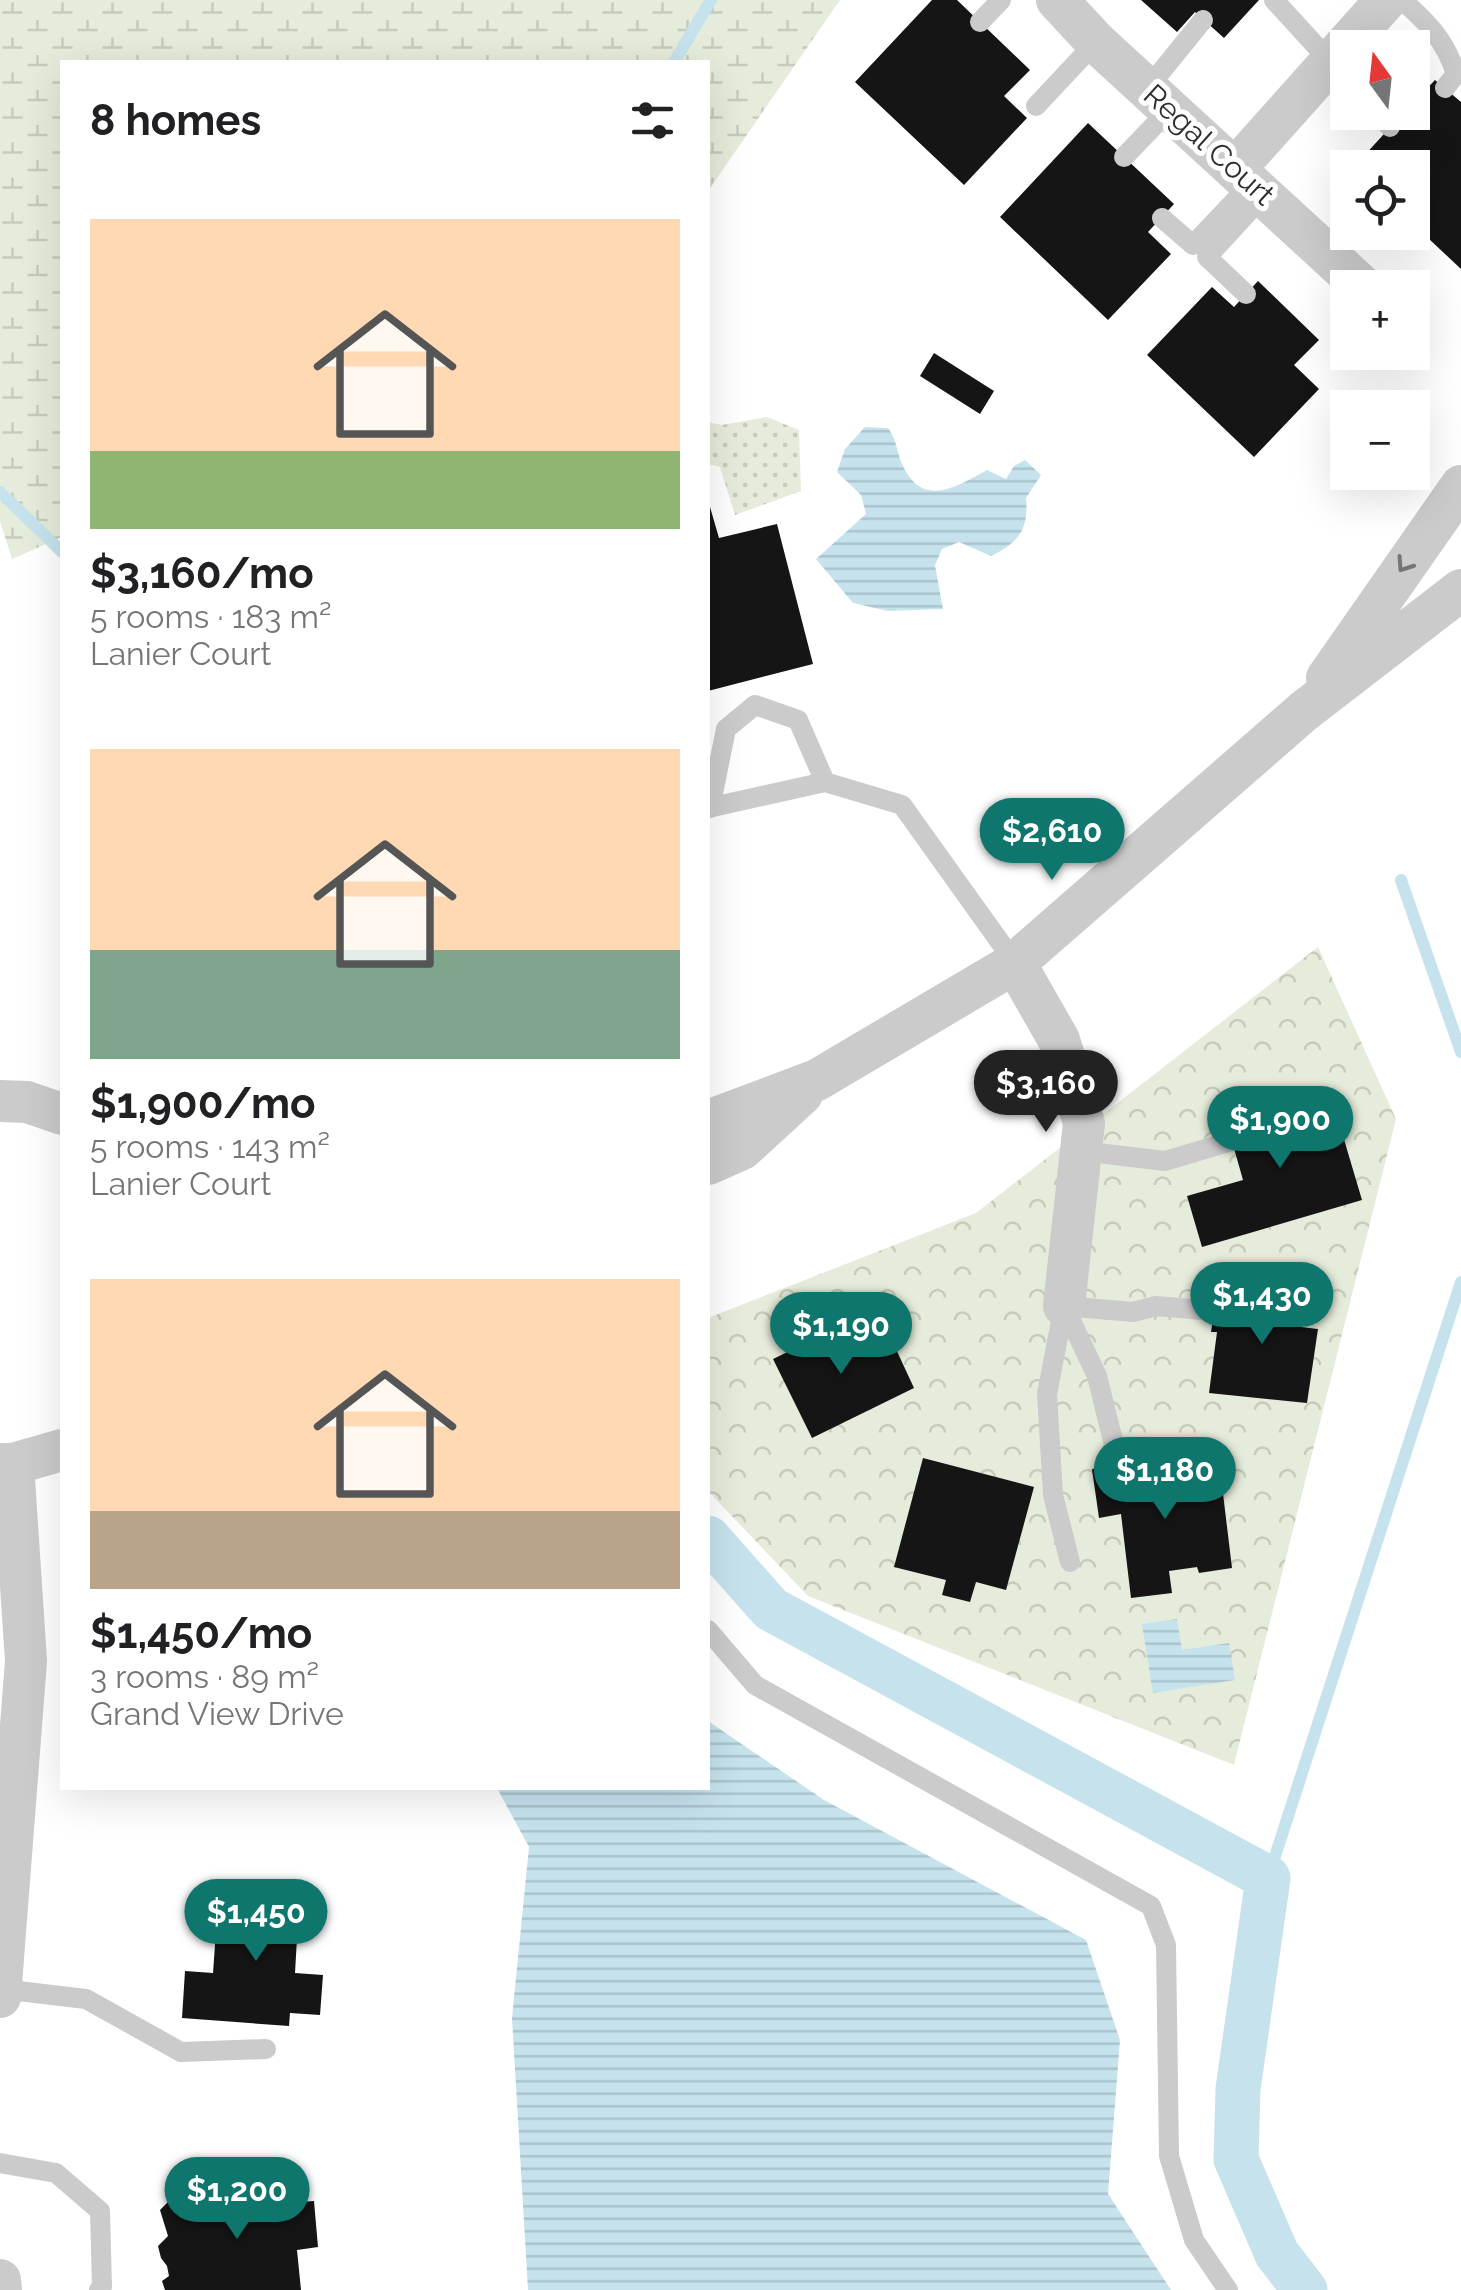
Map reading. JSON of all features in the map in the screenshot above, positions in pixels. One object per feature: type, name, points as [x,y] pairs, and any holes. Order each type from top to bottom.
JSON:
[{"type":"street","name":"Regal Court","points":[[1057,0],[1096,42],[1344,270]]},
{"type":"street","points":[[1366,30],[1386,0]]},
{"type":"street","points":[[1250,183],[1330,83]]},
{"type":"street","points":[[1304,711],[1461,486]]},
{"type":"street","points":[[710,1120],[818,1080],[1015,963],[1304,711],[1461,590]]},
{"type":"street","points":[[1015,963],[1059,1040],[1084,1122],[1064,1306]]},
{"type":"street","points":[[710,1163],[742,1150],[818,1080]]},
{"type":"street","points":[[0,1101],[27,1102],[60,1113]]},
{"type":"street","points":[[0,1997],[26,1661],[6,1464],[60,1450]]},
{"type":"street","points":[[0,2280],[2,2290]]},
{"type":"lane","points":[[980,22],[1001,0]]},
{"type":"lane","points":[[1274,0],[1330,62]]},
{"type":"lane","points":[[1402,0],[1426,21],[1448,50],[1456,74],[1445,88]]},
{"type":"lane","points":[[1124,157],[1203,20]]},
{"type":"lane","points":[[1036,106],[1096,42]]},
{"type":"lane","points":[[1162,218],[1193,245],[1250,183]]},
{"type":"lane","points":[[1246,294],[1208,256],[1250,183]]},
{"type":"lane","points":[[710,803],[726,728],[755,705],[798,720],[825,782]]},
{"type":"lane","points":[[710,808],[825,782],[902,805],[1015,963]]},
{"type":"lane","points":[[1081,1152],[1165,1162],[1232,1141]]},
{"type":"lane","points":[[1064,1306],[1133,1312],[1156,1306],[1214,1311]]},
{"type":"lane","points":[[1064,1306],[1098,1376],[1119,1465]]},
{"type":"lane","points":[[1064,1306],[1047,1394],[1053,1496],[1070,1562]]},
{"type":"lane","points":[[710,1632],[755,1685],[1151,1906],[1166,1944],[1169,2156],[1194,2240],[1228,2290]]},
{"type":"lane","points":[[1,1989],[86,2000],[181,2052],[266,2048]]},
{"type":"lane","points":[[0,2164],[56,2173],[100,2211],[99,2290]]},
{"type":"green space","points":[[0,0],[840,0],[710,188],[710,60],[60,60],[60,538],[12,559],[0,521]]},
{"type":"green space","points":[[767,417],[799,430],[801,491],[735,515],[720,467],[710,464],[710,422],[722,425]]},
{"type":"green space","points":[[1318,947],[1396,1119],[1234,1765],[808,1596],[710,1493],[710,1317],[976,1213]]},
{"type":"water","points":[[865,427],[888,428],[911,479],[931,490],[953,487],[987,470],[1006,479],[1014,466],[1025,460],[1041,475],[1026,498],[1026,519],[1020,534],[1008,546],[991,556],[959,542],[942,549],[935,565],[943,609],[888,611],[853,603],[816,559],[866,514],[861,495],[837,472],[845,449]]},
{"type":"water","points":[[1177,1619],[1182,1650],[1229,1643],[1235,1680],[1153,1693],[1142,1624]]},
{"type":"water","points":[[710,1722],[824,1800],[1086,1940],[1120,2040],[1108,2194],[1171,2290],[528,2290],[512,2018],[529,1847],[498,1790],[710,1790]]},
{"type":"building","points":[[932,0],[957,0],[1030,70],[1004,96],[1027,118],[964,185],[855,82]]},
{"type":"building","points":[[1141,0],[1259,0],[1224,38],[1195,12],[1177,32]]},
{"type":"building","points":[[1435,80],[1461,102],[1461,269],[1430,240],[1430,150],[1369,150],[1388,130],[1430,130],[1430,85]]},
{"type":"building","points":[[1088,123],[1174,204],[1148,232],[1171,254],[1108,320],[1000,217]]},
{"type":"building","points":[[1258,281],[1319,340],[1294,365],[1319,389],[1254,457],[1147,355],[1212,287],[1234,307]]},
{"type":"building","points":[[934,353],[994,391],[980,414],[920,376]]},
{"type":"building","points":[[710,507],[719,538],[777,524],[813,664],[710,690]]},
{"type":"building","points":[[1329,1089],[1362,1200],[1202,1247],[1187,1196],[1243,1180],[1226,1120]]},
{"type":"building","points":[[1218,1288],[1305,1297],[1301,1327],[1318,1329],[1307,1403],[1209,1393],[1217,1332],[1211,1332]]},
{"type":"building","points":[[858,1318],[877,1357],[895,1347],[914,1388],[812,1438],[773,1359]]},
{"type":"building","points":[[923,1458],[1034,1487],[1006,1590],[976,1582],[970,1602],[942,1595],[946,1580],[894,1567]]},
{"type":"building","points":[[1157,1460],[1159,1468],[1192,1464],[1195,1480],[1221,1477],[1232,1568],[1199,1573],[1197,1567],[1169,1571],[1172,1593],[1131,1598],[1121,1514],[1099,1518],[1092,1469]]},
{"type":"building","points":[[225,1894],[314,1899],[315,1931],[311,1931],[311,1939],[297,1938],[295,1973],[323,1975],[320,2015],[290,2013],[289,2026],[182,2018],[185,1971],[213,1973],[216,1931],[207,1930],[209,1906],[224,1906]]},
{"type":"building","points":[[287,2190],[288,2203],[314,2201],[318,2247],[297,2250],[301,2290],[165,2290],[162,2281],[169,2276],[158,2246],[168,2236],[160,2210],[168,2202]]},
{"type":"waterway","points":[[675,60],[711,0]]},
{"type":"waterway","points":[[0,492],[60,550]]},
{"type":"waterway","points":[[1401,880],[1461,1052]]},
{"type":"waterway","points":[[1268,1878],[1461,1282]]},
{"type":"waterway","points":[[710,1540],[771,1609],[1268,1878],[1238,2089],[1236,2159],[1277,2254],[1305,2290]]}]
